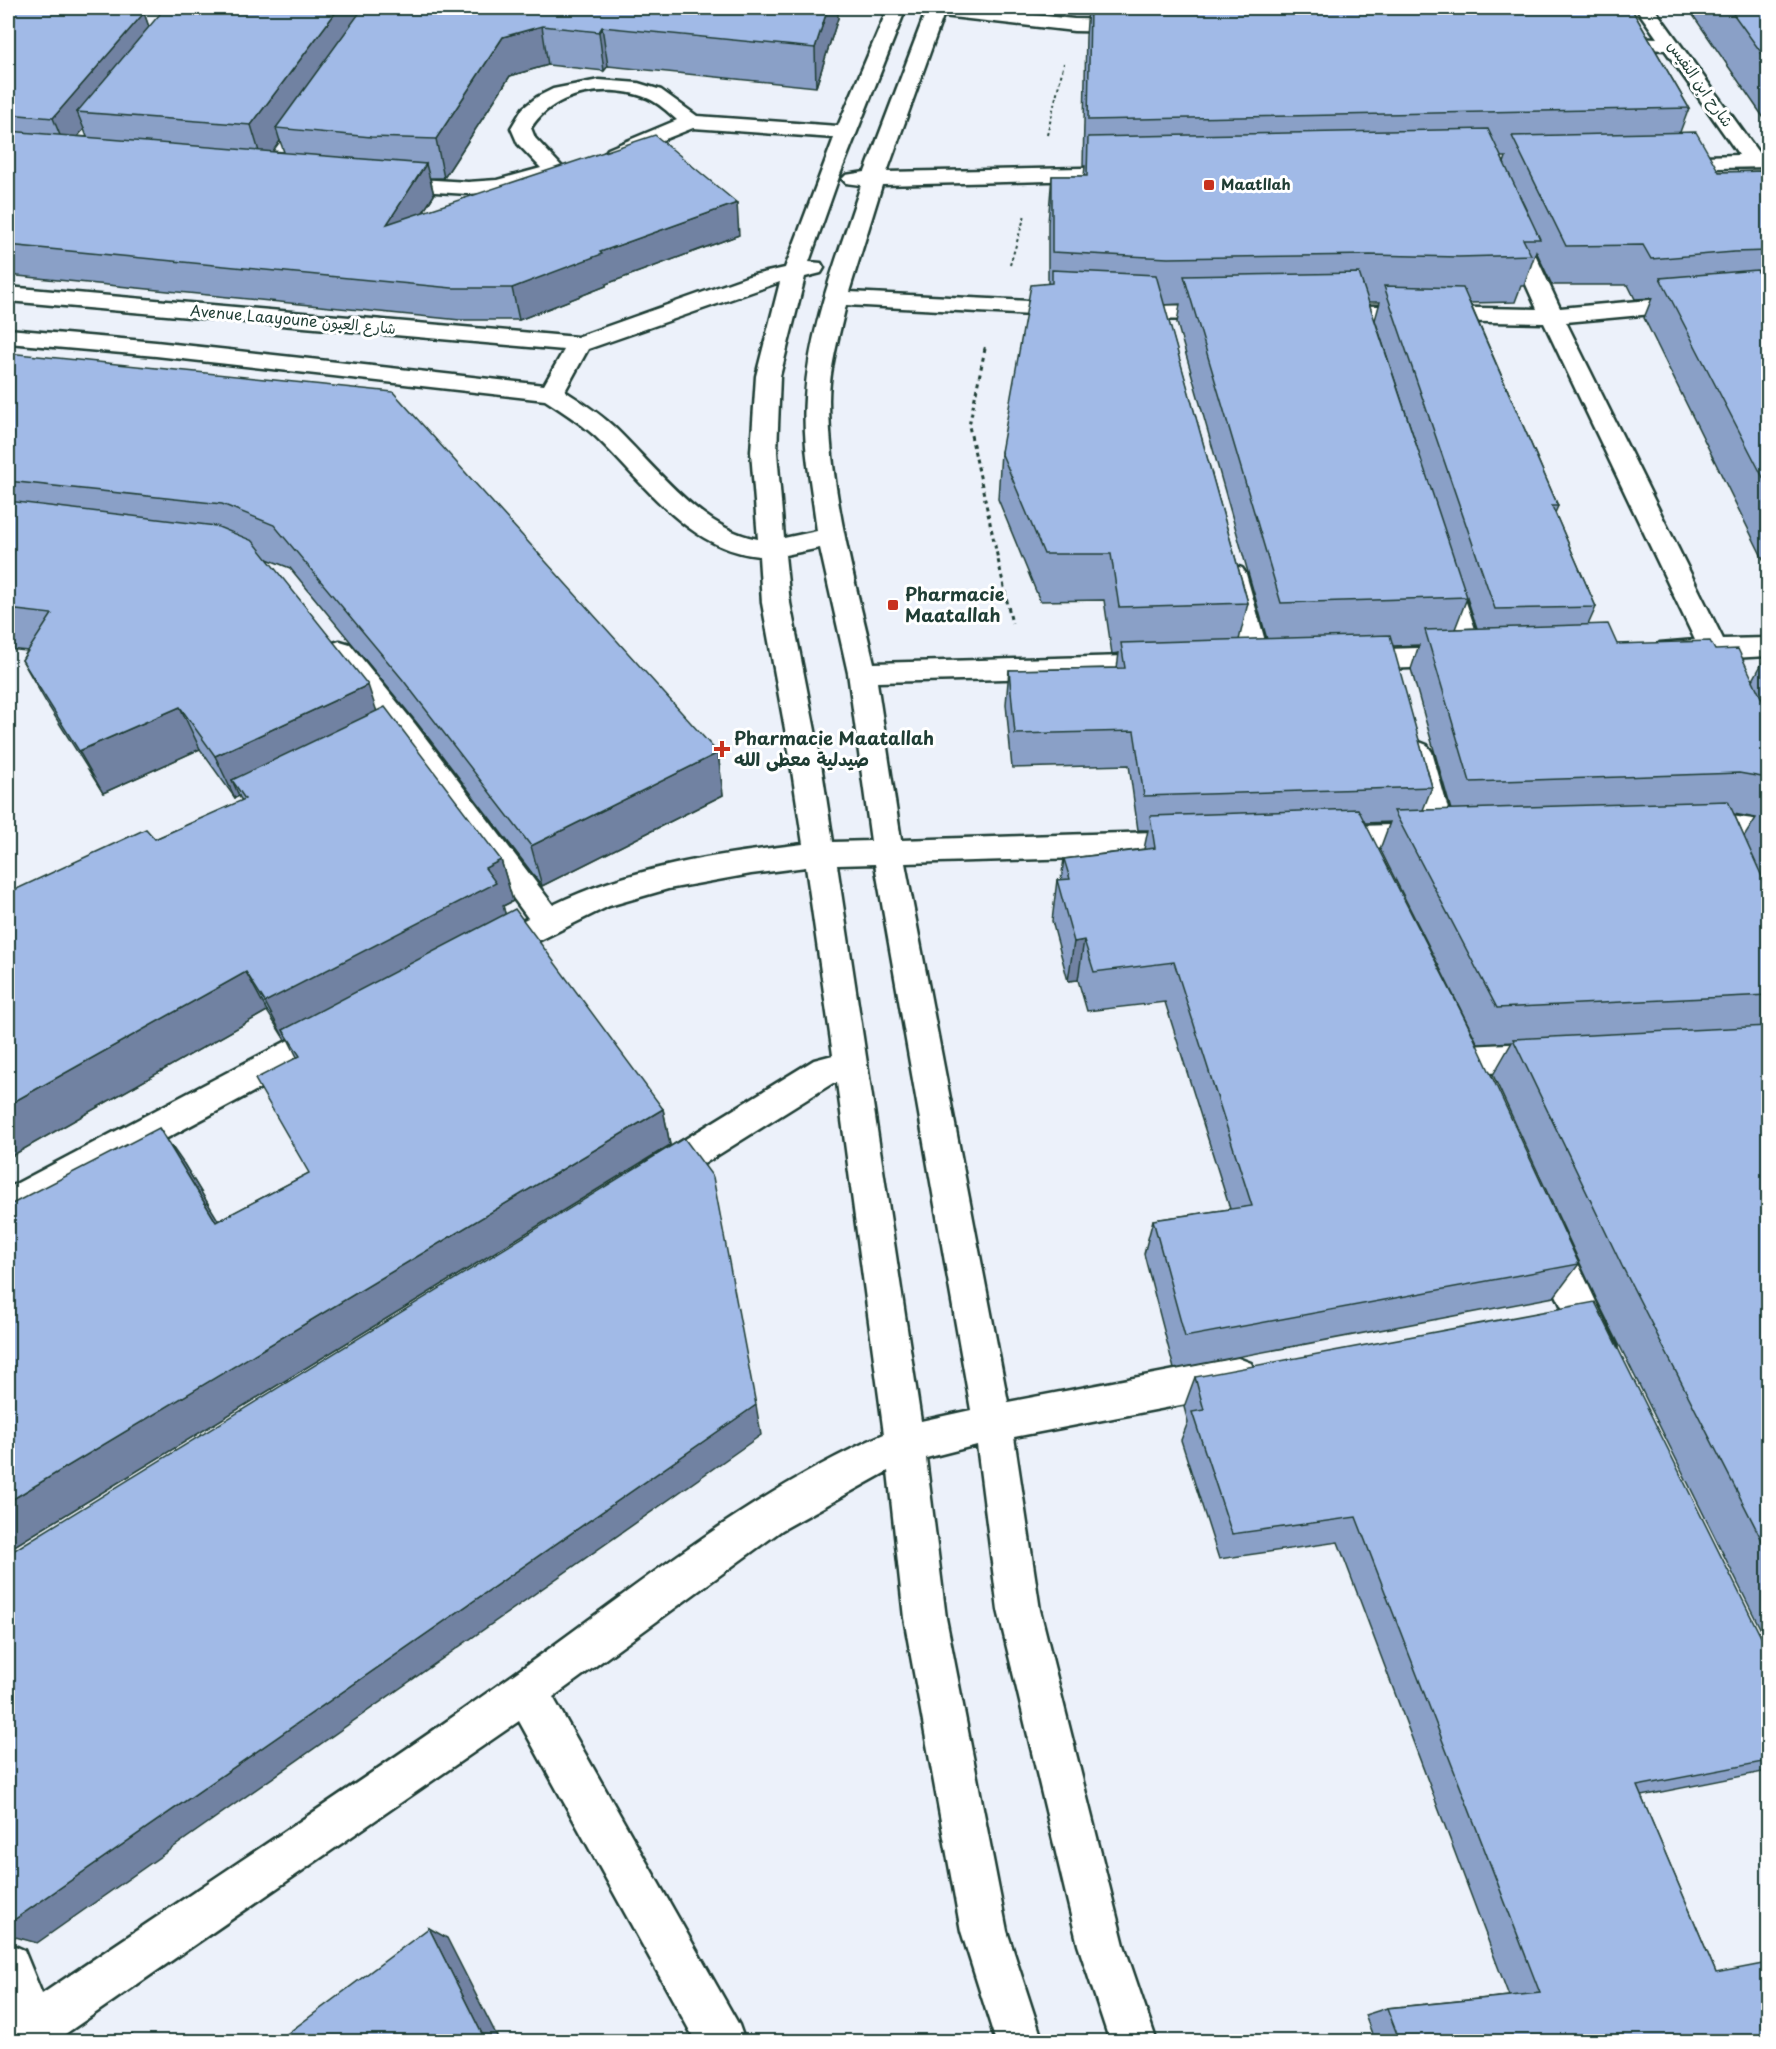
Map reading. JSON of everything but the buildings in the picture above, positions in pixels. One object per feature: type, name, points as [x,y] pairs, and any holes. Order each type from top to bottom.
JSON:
[{"type":"street","points":[[897,8],[828,177],[795,271],[781,318],[768,376],[764,452],[776,603],[804,751],[852,1067],[905,1444],[925,1618],[984,1931],[1020,2042]]},
{"type":"street","points":[[1134,2042],[1101,1945],[1019,1610],[993,1423],[888,852],[862,673],[831,537],[821,459],[817,399],[824,351],[836,298],[931,8],[1074,25],[1145,27]]},
{"type":"street","name":"شارح ابن النفيس","points":[[1645,8],[1761,161]]},
{"type":"street","points":[[1588,41],[1672,44]]},
{"type":"street","points":[[555,171],[525,140],[520,128],[525,117],[535,106],[569,91],[603,86],[632,88],[662,99],[691,122]]},
{"type":"street","points":[[598,159],[691,122],[846,133]]},
{"type":"street","points":[[1648,164],[1761,161]]},
{"type":"street","points":[[361,181],[468,188],[497,186],[577,165]]},
{"type":"street","points":[[828,177],[873,180],[1152,172]]},
{"type":"street","points":[[1499,201],[1552,316],[1733,690]]},
{"type":"street","name":"Avenue Laayoune شارع العيون","points":[[8,294],[579,344],[757,281],[825,265],[846,265]]},
{"type":"street","points":[[836,298],[1097,311],[1164,325],[1242,313]]},
{"type":"street","points":[[1300,312],[1361,322],[1758,306]]},
{"type":"street","points":[[8,336],[156,349],[552,393],[601,429],[690,515],[726,540],[755,548],[771,548],[831,537]]},
{"type":"street","points":[[552,393],[579,344]]},
{"type":"street","points":[[1226,550],[1257,662]]},
{"type":"street","points":[[1326,660],[1394,669],[1481,656],[1437,556]]},
{"type":"street","points":[[324,631],[394,736],[547,920]]},
{"type":"street","points":[[1646,651],[1768,647]]},
{"type":"street","points":[[862,673],[1187,664]]},
{"type":"street","points":[[1297,839],[1451,834],[1409,724]]},
{"type":"street","points":[[1716,825],[1730,858]]},
{"type":"street","points":[[1670,827],[1716,825],[1768,832]]},
{"type":"street","points":[[1355,837],[1371,869]]},
{"type":"street","points":[[463,964],[547,920],[600,896],[668,877],[751,862],[820,854],[1215,842]]},
{"type":"street","points":[[8,1205],[357,1020]]},
{"type":"street","points":[[1451,1029],[1482,1093]]},
{"type":"street","points":[[1467,1060],[1571,1055]]},
{"type":"street","points":[[624,1195],[826,1070],[852,1067]]},
{"type":"street","points":[[1536,1213],[1563,1314],[1612,1374]]},
{"type":"street","points":[[8,1966],[27,2037],[526,1691],[768,1516],[869,1460],[905,1444],[993,1423],[1275,1369]]},
{"type":"street","points":[[526,1691],[722,2042]]},
{"type":"place","name":"Maatllah","points":[[1209,185]]},
{"type":"place","name":"Pharmacie Maatallah","points":[[893,605]]},
{"type":"place","name":"Pharmacie Maatallah صيدلية معطى الله","points":[[722,749]]}]
